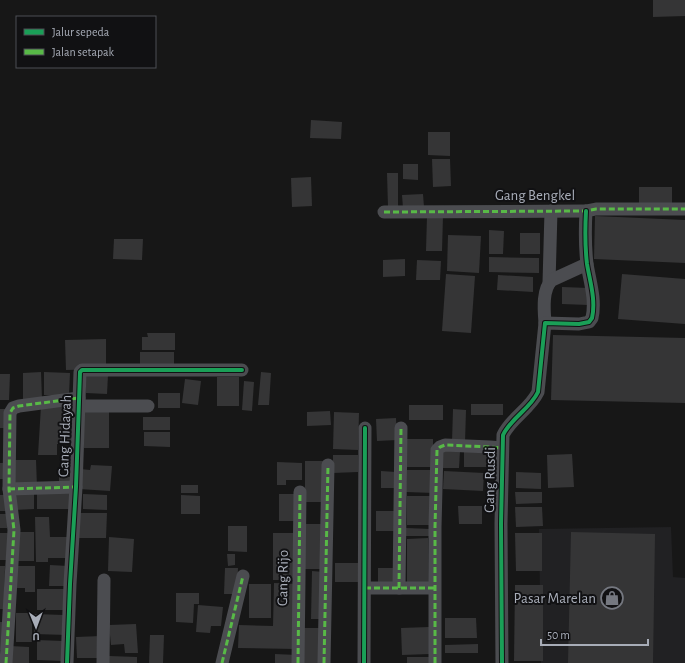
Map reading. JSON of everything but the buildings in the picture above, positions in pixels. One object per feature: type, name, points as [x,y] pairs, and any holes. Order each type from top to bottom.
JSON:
[{"type":"street","name":"Gang Bengkel","points":[[384,212],[685,209]]},
{"type":"street","name":"Gang Rusdi","points":[[502,663],[501,524],[503,435],[506,428],[533,401],[538,392],[545,323],[544,313],[546,293],[549,283],[551,211]]},
{"type":"street","points":[[545,323],[579,324],[589,322],[592,318],[592,287],[587,264],[584,230],[586,211]]},
{"type":"street","points":[[549,283],[552,280],[587,264]]},
{"type":"street","name":"Gang Hidayah","points":[[67,663],[76,487],[79,374],[82,370],[242,370]]},
{"type":"street","points":[[6,663],[14,530],[9,489],[11,410],[19,406],[79,402],[148,406]]},
{"type":"street","points":[[364,663],[365,428]]},
{"type":"street","points":[[399,588],[401,428]]},
{"type":"street","points":[[435,663],[434,588],[438,448],[445,445],[460,445],[502,448]]},
{"type":"street","points":[[324,663],[328,465]]},
{"type":"street","points":[[9,489],[76,487]]},
{"type":"street","name":"Gang Rijo","points":[[298,663],[300,492]]},
{"type":"street","points":[[222,663],[243,576]]},
{"type":"street","points":[[103,663],[104,580]]},
{"type":"street","points":[[365,588],[434,588]]},
{"type":"shaded area","points":[[671,527],[673,577],[685,578],[685,663],[541,663],[539,529]]},
{"type":"marked path","points":[[384,212],[685,209]]},
{"type":"marked path","points":[[6,663],[14,530],[9,489],[10,413],[13,408],[19,406],[79,398]]},
{"type":"marked path","points":[[399,588],[401,428]]},
{"type":"marked path","points":[[435,663],[435,527],[437,450],[445,445],[502,448]]},
{"type":"marked path","points":[[324,663],[328,465]]},
{"type":"marked path","points":[[9,489],[76,487]]},
{"type":"marked path","points":[[298,663],[300,492]]},
{"type":"marked path","points":[[222,663],[243,576]]},
{"type":"marked path","points":[[365,588],[434,588]]},
{"type":"cycle path","points":[[502,663],[501,524],[503,435],[506,429],[530,404],[538,392],[545,323],[579,324],[589,322],[592,318],[593,298],[586,251],[586,211]]},
{"type":"cycle path","points":[[67,663],[80,372],[82,370],[242,370]]},
{"type":"cycle path","points":[[364,663],[365,428]]},
{"type":"place","name":"Pasar Marelan","points":[[612,598]]}]
